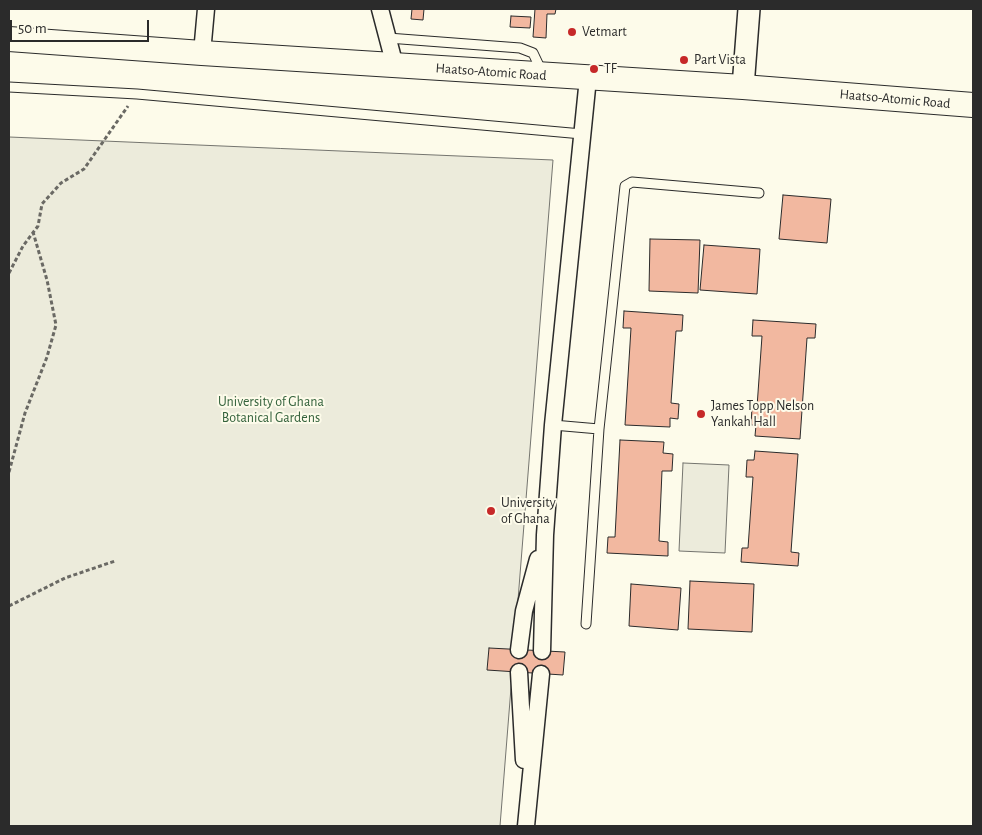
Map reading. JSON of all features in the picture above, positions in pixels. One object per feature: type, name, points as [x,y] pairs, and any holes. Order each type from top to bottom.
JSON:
[{"type":"main road","name":"Haatso-Atomic Road","points":[[9,38],[395,66],[744,86],[973,105]]},
{"type":"street","points":[[202,53],[206,9]]},
{"type":"street","points":[[380,9],[395,66]]},
{"type":"street","points":[[744,86],[749,9]]},
{"type":"street","points":[[542,651],[545,535],[553,425],[588,78]]},
{"type":"street","points":[[519,650],[524,611],[545,535]]},
{"type":"street","points":[[519,672],[527,808]]},
{"type":"street","points":[[526,826],[540,674]]},
{"type":"lane","points":[[388,38],[520,48],[533,53],[544,75]]},
{"type":"lane","points":[[9,87],[137,94],[582,134]]},
{"type":"lane","points":[[586,624],[599,429],[625,186],[632,182],[759,193]]},
{"type":"lane","points":[[553,425],[599,429]]},
{"type":"path","points":[[9,273],[38,226],[42,204],[61,184],[84,169],[137,94]]},
{"type":"path","points":[[9,472],[25,413],[47,357],[56,325],[33,232]]},
{"type":"path","points":[[9,606],[65,578],[115,561]]},
{"type":"green space","name":"University of Ghana Botanical Gardens","points":[[9,137],[553,160],[500,826],[9,826]]},
{"type":"green space","points":[[683,463],[729,465],[725,553],[679,551]]},
{"type":"building","points":[[412,9],[424,9],[423,20],[411,19]]},
{"type":"building","points":[[535,9],[556,9],[555,14],[547,14],[546,38],[533,37]]},
{"type":"building","points":[[511,16],[531,17],[530,28],[510,27]]},
{"type":"building","points":[[783,195],[831,199],[827,243],[779,239]]},
{"type":"building","points":[[650,239],[700,240],[698,293],[649,291]]},
{"type":"building","points":[[704,245],[760,249],[757,294],[700,290]]},
{"type":"building","points":[[624,311],[683,315],[682,331],[676,331],[671,403],[679,404],[678,419],[670,418],[670,427],[625,425],[631,328],[623,328]]},
{"type":"building","points":[[753,320],[816,324],[815,338],[807,338],[800,439],[755,436],[756,425],[751,425],[752,407],[757,407],[762,336],[752,336]]},
{"type":"building","points":[[620,440],[664,442],[663,453],[673,454],[672,471],[662,471],[659,541],[668,542],[668,556],[607,553],[608,537],[615,537]]},
{"type":"building","points":[[755,451],[798,454],[791,552],[799,553],[798,566],[741,562],[742,548],[748,548],[753,477],[746,477],[747,460],[754,460]]},
{"type":"building","points":[[690,581],[754,584],[752,632],[688,629]]},
{"type":"building","points":[[631,584],[681,588],[678,630],[629,626]]},
{"type":"building","points":[[489,648],[565,652],[563,675],[487,670]]},
{"type":"place","name":"Vetmart","points":[[572,32]]},
{"type":"place","name":"Part Vista","points":[[684,60]]},
{"type":"place","name":"TF","points":[[594,69]]},
{"type":"place","name":"James Topp Nelson Yankah Hall","points":[[701,414]]},
{"type":"place","name":"University of Ghana","points":[[491,511]]}]
